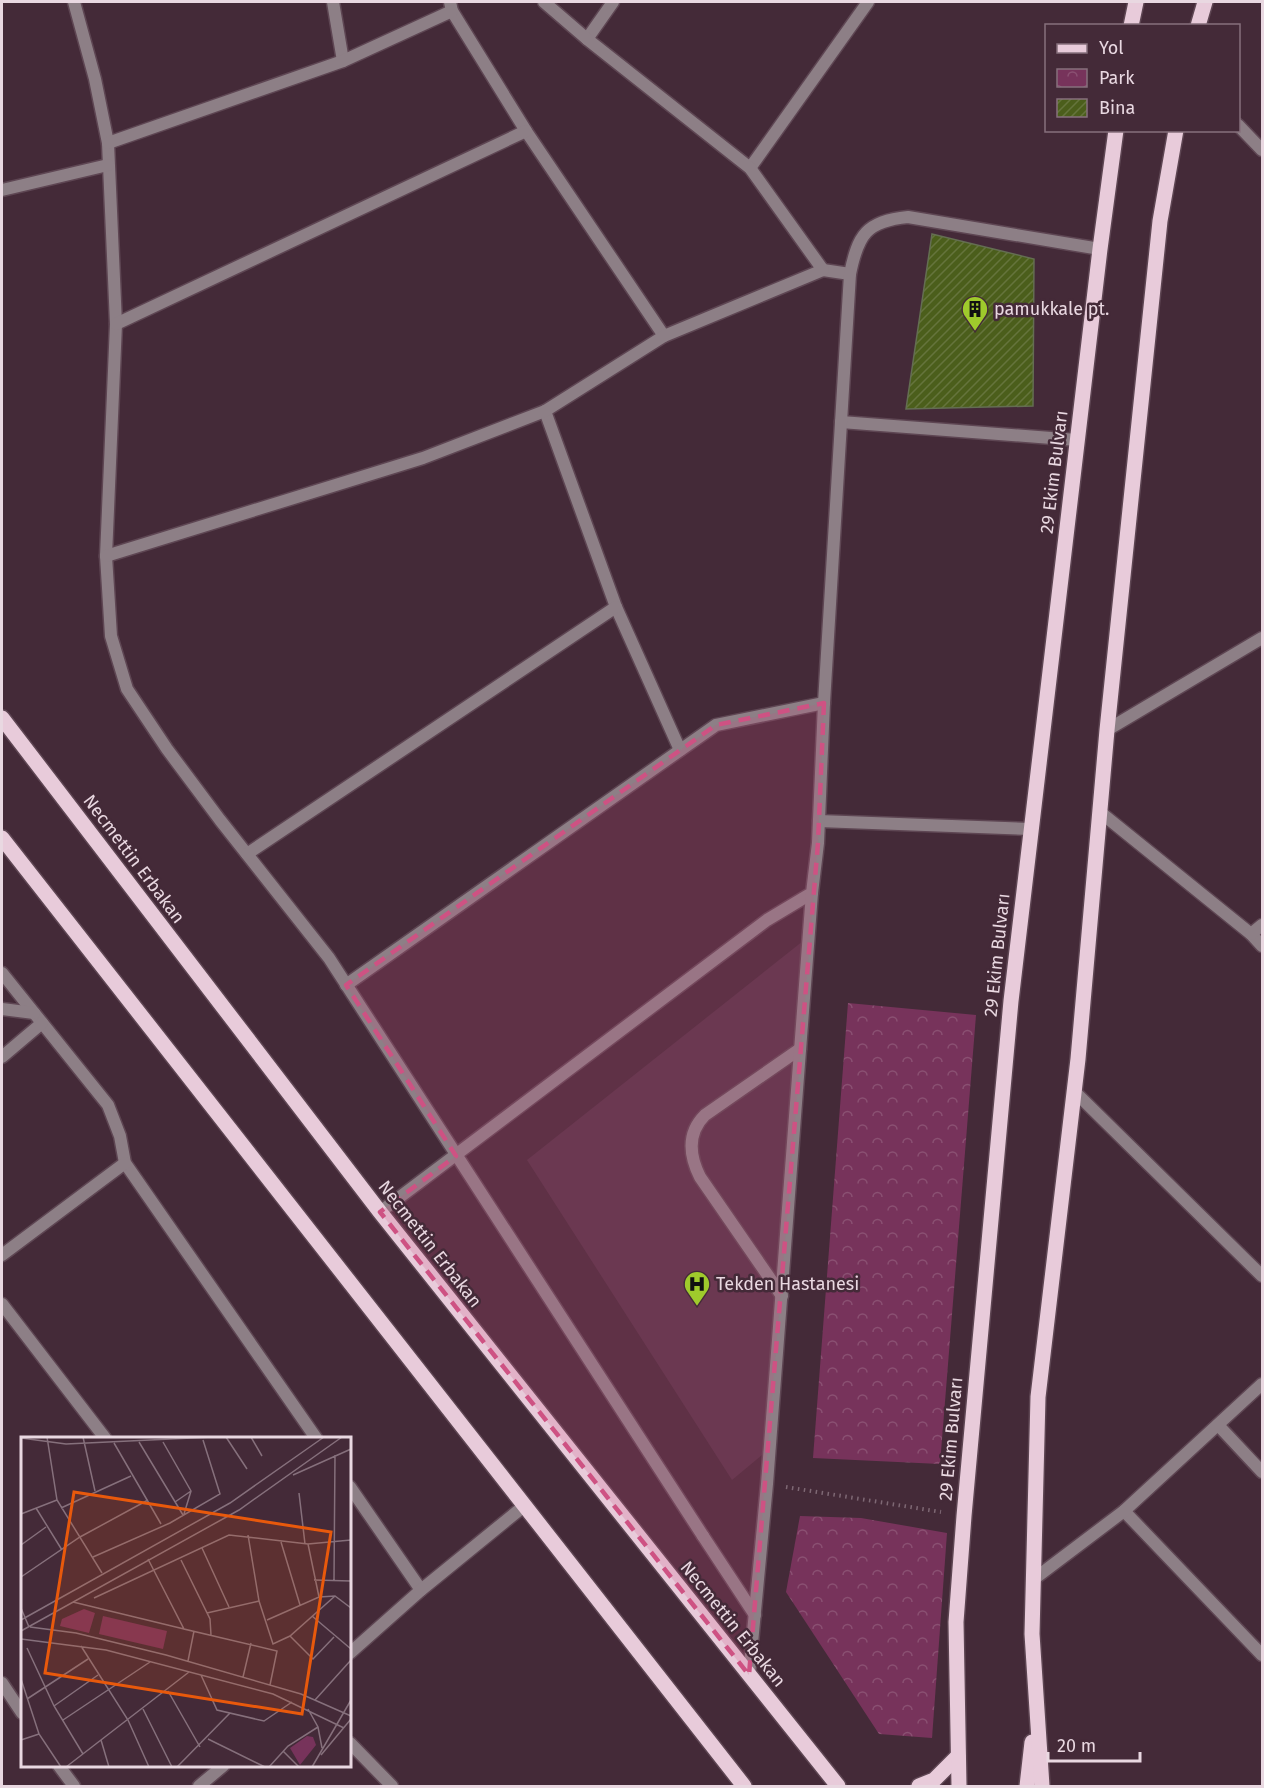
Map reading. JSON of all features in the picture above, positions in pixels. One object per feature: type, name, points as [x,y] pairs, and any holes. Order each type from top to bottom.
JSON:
[{"type":"main road","points":[[1131,24],[1136,2]]},
{"type":"main road","points":[[1199,24],[1205,2]]},
{"type":"main road","name":"29 Ekim Bulvarı","points":[[959,1786],[956,1622],[1010,1013],[1116,132]]},
{"type":"main road","points":[[1042,1786],[1032,1634],[1038,1397],[1074,1091],[1107,730],[1160,221],[1176,132]]},
{"type":"main road","name":"Necmettin Erbakan","points":[[2,718],[380,1212],[838,1786]]},
{"type":"main road","points":[[2,838],[744,1786]]},
{"type":"main road","points":[[1027,1786],[1036,1711]]},
{"type":"main road","points":[[919,1786],[934,1780],[958,1756]]},
{"type":"street","points":[[74,2],[95,79],[108,143],[116,324],[106,556],[111,636],[127,689],[167,749],[328,958],[755,1615]]},
{"type":"street","points":[[333,2],[343,61]]},
{"type":"street","points":[[544,2],[587,39],[750,168],[823,270]]},
{"type":"street","points":[[587,39],[613,2]]},
{"type":"street","points":[[750,168],[868,2]]},
{"type":"street","points":[[108,143],[343,61],[451,7],[526,131],[664,336]]},
{"type":"street","points":[[1240,126],[1263,150]]},
{"type":"street","points":[[116,324],[526,131]]},
{"type":"street","points":[[2,190],[108,165]]},
{"type":"street","points":[[749,1675],[767,1484],[819,821],[850,274],[856,248],[864,234],[876,225],[891,219],[908,218],[1100,249]]},
{"type":"street","points":[[106,556],[423,458],[545,411],[664,336],[823,270],[850,274]]},
{"type":"street","points":[[545,411],[616,608],[680,750]]},
{"type":"street","points":[[841,422],[1077,441]]},
{"type":"street","points":[[247,854],[616,608]]},
{"type":"street","points":[[1107,730],[1263,638]]},
{"type":"street","points":[[346,985],[717,725],[824,703]]},
{"type":"street","points":[[1100,812],[1263,946]]},
{"type":"street","points":[[819,821],[1031,829]]},
{"type":"street","points":[[380,1212],[767,920],[812,893]]},
{"type":"street","points":[[1251,934],[1263,925]]},
{"type":"street","points":[[2,973],[108,1105],[120,1136],[125,1163],[315,1437]]},
{"type":"street","points":[[2,1009],[38,1018]]},
{"type":"street","points":[[2,1057],[38,1018]]},
{"type":"street","points":[[782,1296],[700,1177],[691,1156],[691,1142],[697,1125],[705,1115],[800,1049]]},
{"type":"street","points":[[1074,1091],[1263,1276]]},
{"type":"street","points":[[2,1255],[125,1163]]},
{"type":"street","points":[[2,1304],[104,1437]]},
{"type":"street","points":[[1034,1580],[1124,1511],[1263,1384]]},
{"type":"street","points":[[1218,1425],[1263,1472]]},
{"type":"street","points":[[351,1488],[421,1590]]},
{"type":"street","points":[[351,1652],[421,1590],[524,1506]]},
{"type":"street","points":[[1124,1511],[1263,1655]]},
{"type":"street","points":[[2,1683],[21,1712]]},
{"type":"street","points":[[351,1744],[392,1786]]},
{"type":"street","points":[[60,1767],[74,1786]]},
{"type":"street","points":[[199,1786],[222,1767]]},
{"type":"path","points":[[767,1484],[964,1516]]},
{"type":"highlighted area","points":[[824,703],[818,843],[749,1675],[380,1212],[456,1156],[346,985],[716,725]]},
{"type":"shaded area","name":"Tekden Hastanesi","points":[[803,941],[762,1455],[732,1480],[527,1160]]},
{"type":"green space","points":[[848,1003],[976,1015],[940,1464],[813,1458]]},
{"type":"green space","points":[[800,1516],[861,1518],[947,1533],[932,1738],[879,1734],[786,1592]]},
{"type":"building","name":"pamukkale pt.","points":[[932,234],[1034,259],[1033,406],[906,409]]},
{"type":"place","name":"pamukkale pt.","points":[[975,332]]},
{"type":"place","name":"Tekden Hastanesi","points":[[697,1307]]}]
